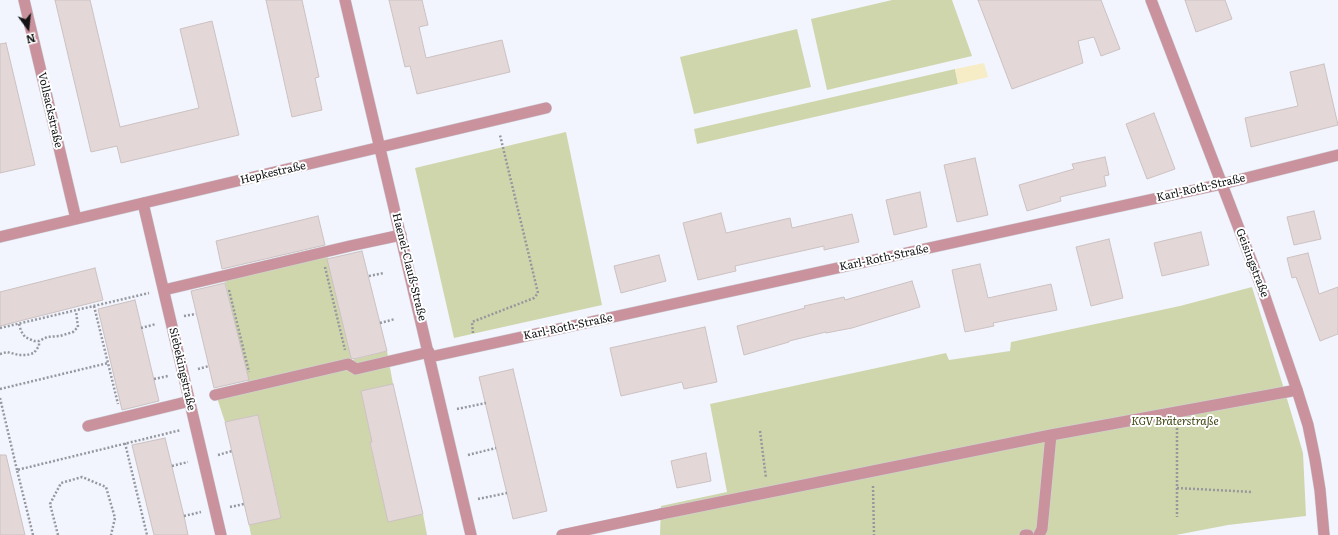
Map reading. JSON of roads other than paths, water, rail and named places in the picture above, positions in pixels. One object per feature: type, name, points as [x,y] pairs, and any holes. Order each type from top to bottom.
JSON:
[{"type":"street","name":"Vollsackstraße","points":[[24,0],[76,219]]},
{"type":"street","name":"Haenel-Clauß-Straße","points":[[345,0],[472,535]]},
{"type":"street","name":"Geisingstraße","points":[[1151,0],[1263,291],[1297,390],[1308,425],[1315,459],[1320,490],[1324,535]]},
{"type":"street","name":"Hepkestraße","points":[[0,237],[546,108]]},
{"type":"street","name":"Karl-Roth-Straße","points":[[215,395],[348,364],[356,369],[429,354],[475,347],[1222,184],[1338,155]]},
{"type":"street","name":"Siebekingstraße","points":[[143,203],[221,535]]},
{"type":"street","points":[[164,290],[401,236]]},
{"type":"street","points":[[562,535],[873,470],[1176,411],[1297,390]]},
{"type":"street","points":[[88,426],[190,401]]},
{"type":"street","points":[[1039,535],[1042,529],[1051,435]]},
{"type":"park label","name":"KGV Bräterstraße","points":[[1175,422]]}]
